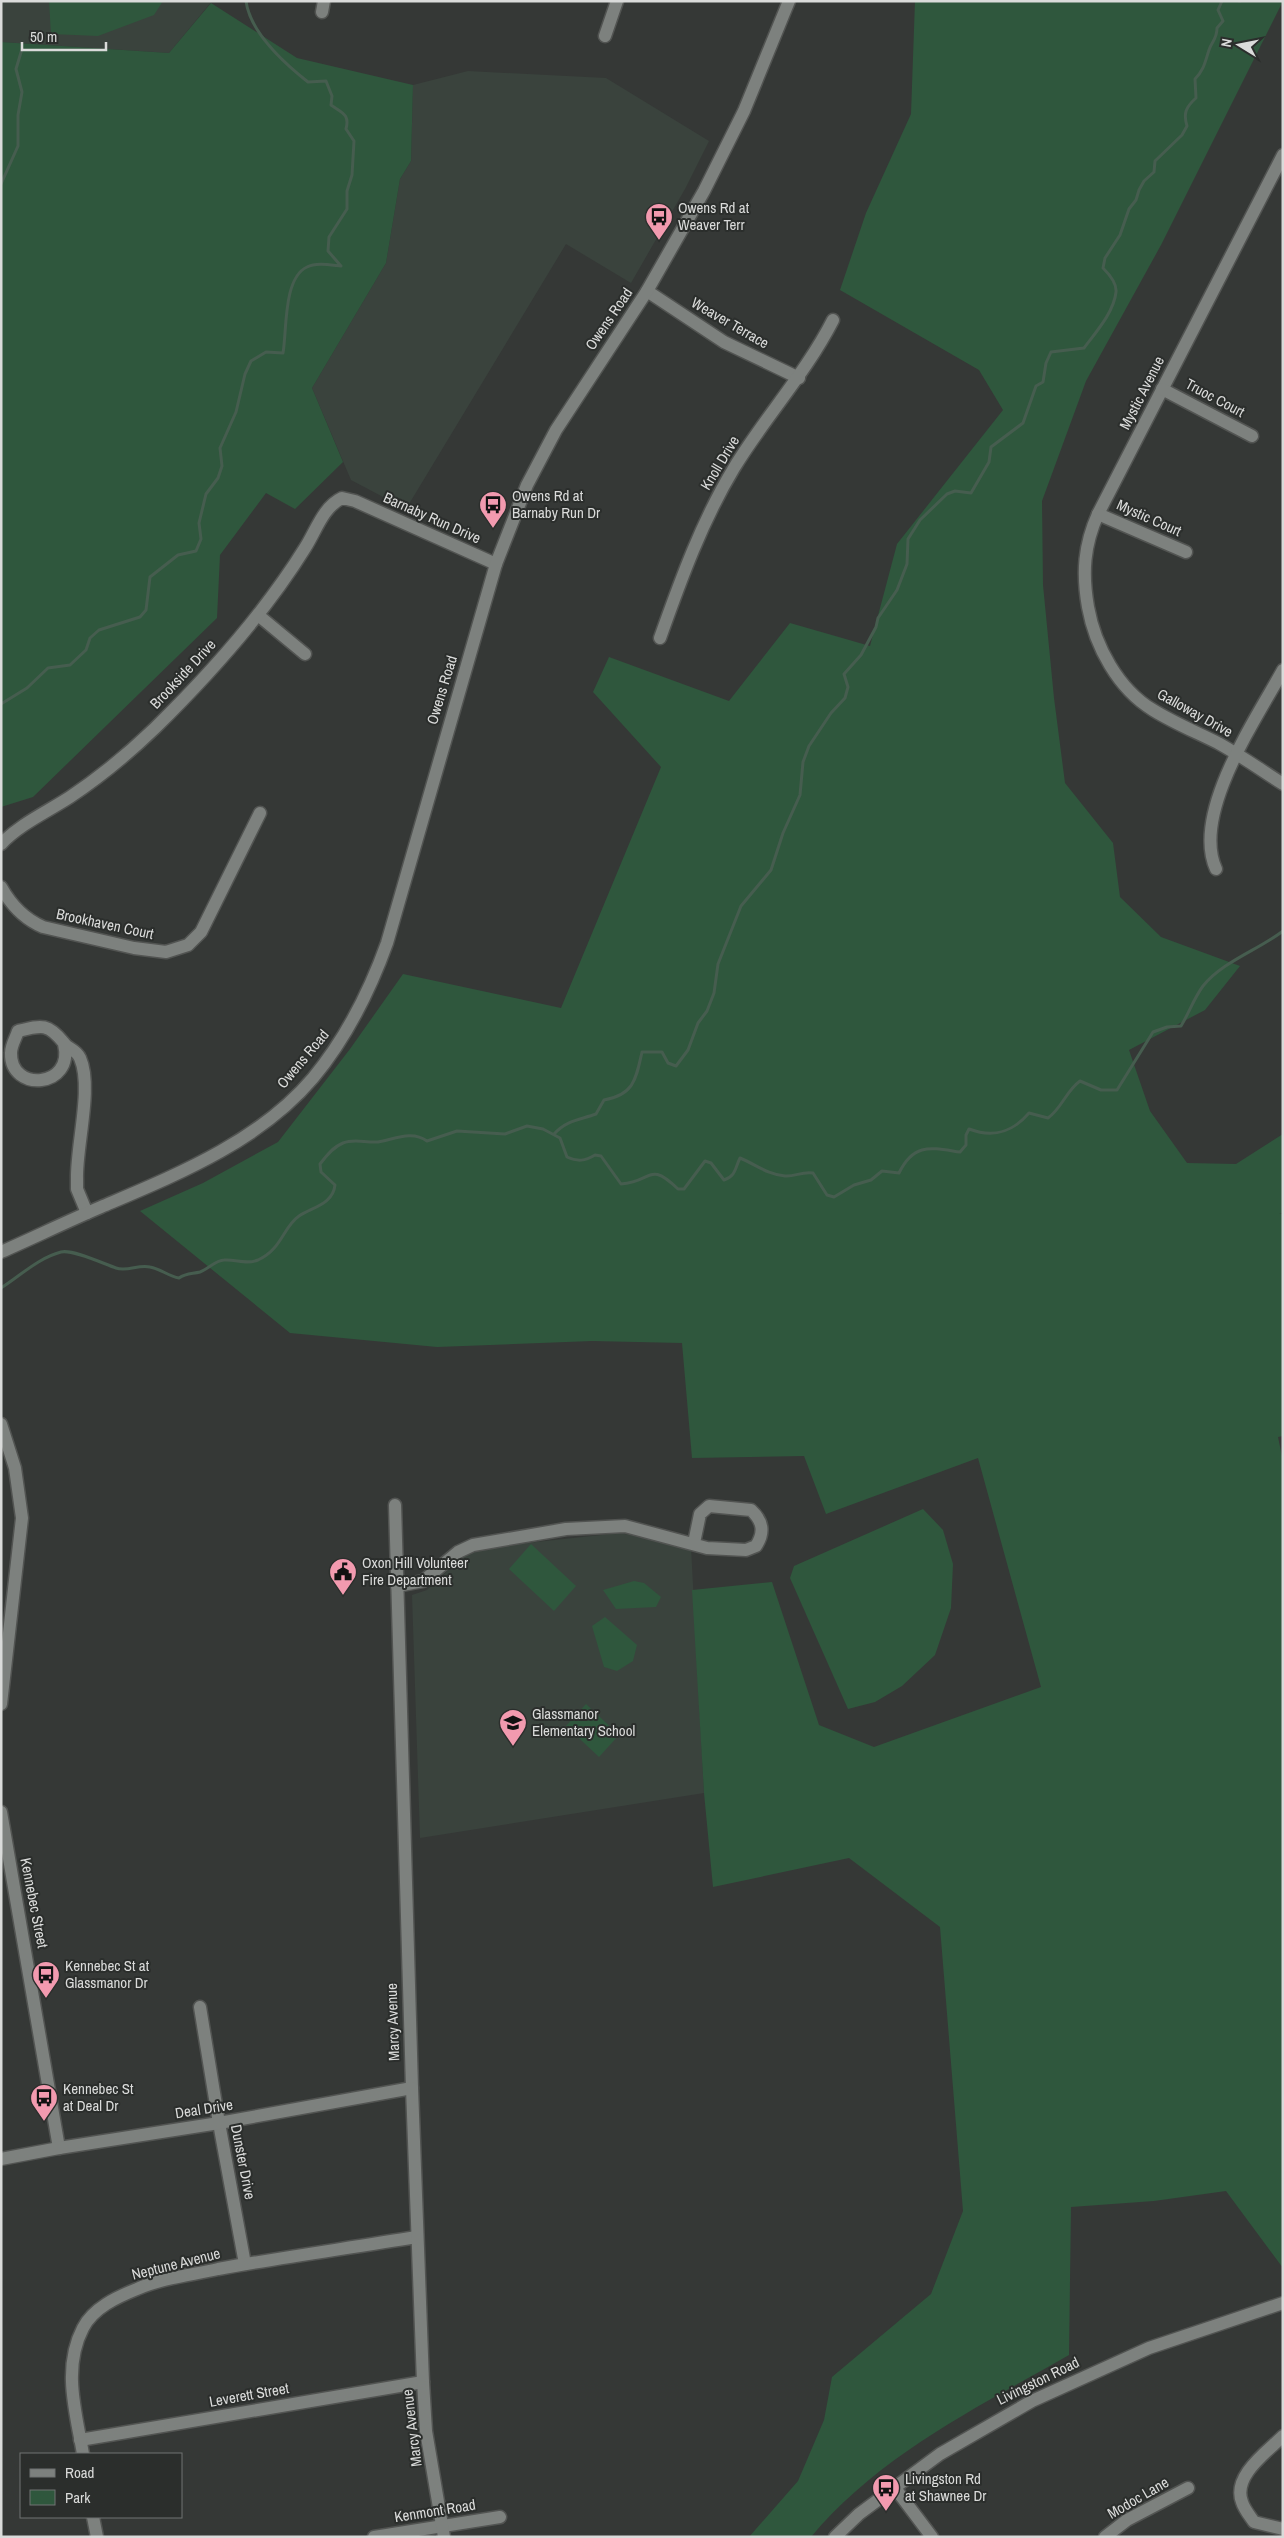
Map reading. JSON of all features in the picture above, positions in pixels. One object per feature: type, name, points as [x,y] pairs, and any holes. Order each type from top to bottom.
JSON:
[{"type":"street","points":[[606,36],[617,1]]},
{"type":"street","name":"Owens Road","points":[[1,1252],[182,1172],[242,1138],[293,1099],[313,1078],[353,1022],[374,979],[386,943],[496,564],[527,485],[556,430],[648,291],[704,191],[744,111],[788,1]]},
{"type":"street","name":"Mystic Avenue","points":[[1104,656],[1091,622],[1086,594],[1084,561],[1090,533],[1098,514],[1283,155]]},
{"type":"street","name":"Weaver Terrace","points":[[648,291],[724,342],[799,378]]},
{"type":"street","name":"Knoll Drive","points":[[660,638],[681,579],[712,508],[734,468],[818,350],[833,320]]},
{"type":"street","name":"Truoc Court","points":[[1162,389],[1252,436]]},
{"type":"street","name":"Brookside Drive","points":[[1,844],[20,828],[71,796],[112,766],[154,730],[258,614],[305,549],[332,503],[342,498],[355,501]]},
{"type":"street","name":"Barnaby Run Drive","points":[[355,501],[496,564]]},
{"type":"street","name":"Mystic Court","points":[[1098,514],[1186,552]]},
{"type":"street","points":[[258,614],[305,654]]},
{"type":"street","name":"Galloway Drive","points":[[1104,656],[1127,688],[1151,709],[1238,755],[1283,784]]},
{"type":"street","points":[[1216,869],[1209,842],[1212,814],[1219,792],[1283,670]]},
{"type":"street","name":"Brookhaven Court","points":[[1,886],[27,919],[44,927],[157,952],[181,949],[194,941],[200,932],[260,813]]},
{"type":"street","points":[[64,1044],[66,1056],[62,1067],[50,1078],[39,1081],[28,1079],[18,1072],[12,1063],[11,1051],[18,1031],[43,1026],[54,1031],[64,1044],[73,1048],[77,1053],[83,1069],[84,1094],[76,1180],[87,1213]]},
{"type":"street","points":[[1,1424],[15,1468],[22,1518],[1,1704]]},
{"type":"street","name":"Marcy Avenue","points":[[395,1505],[416,2237],[422,2382],[426,2430],[443,2531]]},
{"type":"street","points":[[397,1586],[423,1581],[458,1552],[473,1545],[566,1530],[625,1526],[707,1548],[746,1550],[755,1547],[762,1533],[762,1525],[751,1510],[709,1506],[700,1514],[694,1543]]},
{"type":"street","name":"Kennebec Street","points":[[1,1812],[7,1890],[31,1976],[59,2148]]},
{"type":"street","name":"Dunster Drive","points":[[200,2007],[245,2264]]},
{"type":"street","name":"Deal Drive","points":[[1,2159],[219,2123],[412,2088]]},
{"type":"street","name":"Neptune Avenue","points":[[83,2453],[73,2401],[71,2371],[78,2338],[90,2316],[116,2298],[139,2288],[172,2279],[245,2264],[416,2237]]},
{"type":"street","name":"Livingston Road","points":[[835,2537],[859,2514],[940,2454],[1032,2401],[1149,2348],[1283,2304]]},
{"type":"street","name":"Leverett Street","points":[[80,2440],[422,2382]]},
{"type":"street","points":[[1283,2436],[1246,2473],[1242,2485],[1241,2501],[1254,2522],[1283,2529]]},
{"type":"street","points":[[895,2488],[932,2537]]},
{"type":"street","name":"Modoc Lane","points":[[1105,2537],[1127,2520],[1188,2488]]},
{"type":"street","points":[[93,2518],[96,2537]]},
{"type":"street","name":"Kenmont Road","points":[[374,2537],[443,2531],[500,2518]]},
{"type":"shaded area","points":[[1,1],[212,1],[169,53],[1,42]]},
{"type":"shaded area","points":[[468,71],[606,78],[709,141],[685,189],[631,283],[566,244],[406,509],[351,480],[312,388],[386,263],[400,179],[411,161],[413,85]]},
{"type":"shaded area","points":[[620,1533],[691,1547],[704,1793],[420,1838],[412,1595],[427,1590],[462,1557],[480,1548]]},
{"type":"green space","points":[[49,1],[163,1],[154,15],[98,36],[51,34]]},
{"type":"green space","points":[[915,1],[1283,1],[1161,245],[1086,381],[1042,501],[1043,585],[1054,698],[1065,783],[1113,843],[1120,897],[1161,937],[1240,966],[1205,1010],[1129,1050],[1150,1111],[1187,1163],[1236,1164],[1283,1134],[1283,1213],[1279,1214],[1283,1214],[1283,1436],[1278,1437],[1283,1461],[1283,2268],[1226,2191],[1154,2201],[1071,2207],[1069,2355],[965,2414],[899,2457],[867,2481],[811,2537],[749,2537],[798,2481],[824,2420],[832,2377],[931,2294],[963,2211],[940,1927],[849,1858],[713,1887],[704,1793],[692,1590],[772,1582],[819,1725],[874,1747],[1041,1687],[978,1458],[826,1514],[804,1456],[692,1458],[682,1343],[592,1341],[437,1347],[290,1333],[140,1211],[203,1183],[278,1142],[350,1049],[403,974],[561,1008],[661,767],[593,692],[609,657],[729,701],[790,623],[870,646],[897,544],[1003,410],[979,370],[840,290],[866,213],[911,114]]},
{"type":"green space","points":[[211,3],[297,58],[413,85],[411,161],[400,179],[386,263],[312,388],[343,462],[295,509],[266,493],[220,555],[217,618],[33,797],[1,807],[1,42],[169,53]]},
{"type":"green space","points":[[923,1509],[943,1530],[953,1564],[951,1608],[935,1655],[902,1686],[875,1702],[848,1709],[790,1578],[794,1566]]},
{"type":"green space","points":[[531,1544],[576,1586],[554,1611],[509,1569]]},
{"type":"green space","points":[[634,1581],[644,1583],[661,1597],[656,1607],[616,1609],[603,1590]]},
{"type":"green space","points":[[605,1617],[637,1645],[633,1661],[617,1671],[604,1667],[592,1626]]},
{"type":"green space","points":[[586,1704],[619,1735],[599,1757],[566,1726]]},
{"type":"waterway","points":[[1,704],[27,688],[48,668],[70,665],[86,650],[90,638],[99,630],[140,617],[146,610],[150,577],[178,555],[196,551],[201,539],[199,523],[206,494],[218,478],[222,466],[220,448],[236,412],[245,374],[251,361],[266,352],[283,353],[290,293],[299,273],[307,267],[315,265],[341,266],[328,251],[329,237],[347,209],[347,191],[352,175],[354,141],[346,129],[346,117],[331,105],[332,96],[326,81],[308,82],[270,46],[254,24],[246,1]]},
{"type":"waterway","points":[[554,1134],[569,1123],[596,1114],[604,1100],[614,1098],[628,1090],[638,1070],[642,1052],[662,1052],[668,1063],[676,1066],[688,1050],[698,1023],[707,1011],[714,993],[718,964],[741,906],[771,870],[783,833],[800,795],[803,762],[809,746],[831,713],[845,698],[848,687],[844,674],[861,655],[876,627],[878,618],[897,590],[907,564],[908,539],[920,520],[947,494],[955,491],[971,493],[989,462],[991,447],[1023,423],[1036,386],[1043,382],[1046,363],[1051,352],[1084,348],[1099,329],[1112,307],[1116,289],[1112,279],[1103,268],[1105,258],[1120,235],[1129,209],[1136,200],[1144,181],[1154,172],[1155,161],[1182,135],[1187,126],[1186,110],[1196,98],[1195,79],[1204,66],[1217,28],[1223,21],[1218,10],[1222,1]]},
{"type":"waterway","points":[[1,184],[18,146],[18,115],[22,92],[16,69],[22,49]]},
{"type":"waterway","points":[[1,1288],[45,1258],[61,1252],[81,1255],[120,1269],[146,1266],[179,1278],[187,1274],[200,1272],[221,1260],[249,1262],[258,1260],[272,1250],[289,1226],[299,1216],[322,1204],[330,1197],[335,1185],[321,1172],[320,1164],[336,1147],[352,1141],[378,1142],[409,1136],[415,1136],[427,1141],[457,1131],[505,1134],[527,1126],[543,1129],[560,1138],[567,1157],[581,1160],[595,1155],[601,1156],[621,1184],[655,1174],[668,1180],[678,1189],[684,1189],[705,1161],[711,1163],[724,1180],[733,1174],[740,1158],[779,1175],[789,1176],[813,1173],[827,1195],[834,1197],[854,1185],[871,1180],[882,1171],[899,1173],[911,1156],[925,1149],[960,1152],[966,1145],[966,1135],[969,1129],[986,1133],[1002,1132],[1016,1125],[1029,1113],[1048,1118],[1080,1081],[1101,1090],[1117,1090],[1153,1032],[1167,1027],[1181,1026],[1203,986],[1211,978],[1230,963],[1283,931]]},
{"type":"place","name":"Owens Rd at Weaver Terr","points":[[659,241]]},
{"type":"place","name":"Owens Rd at Barnaby Run Dr","points":[[493,529]]},
{"type":"place","name":"Oxon Hill Volunteer Fire Department","points":[[343,1596]]},
{"type":"place","name":"Glassmanor Elementary School","points":[[513,1747]]},
{"type":"place","name":"Kennebec St at Glassmanor Dr","points":[[46,1999]]},
{"type":"place","name":"Kennebec St at Deal Dr","points":[[44,2122]]},
{"type":"place","name":"Livingston Rd at Shawnee Dr","points":[[886,2512]]}]
